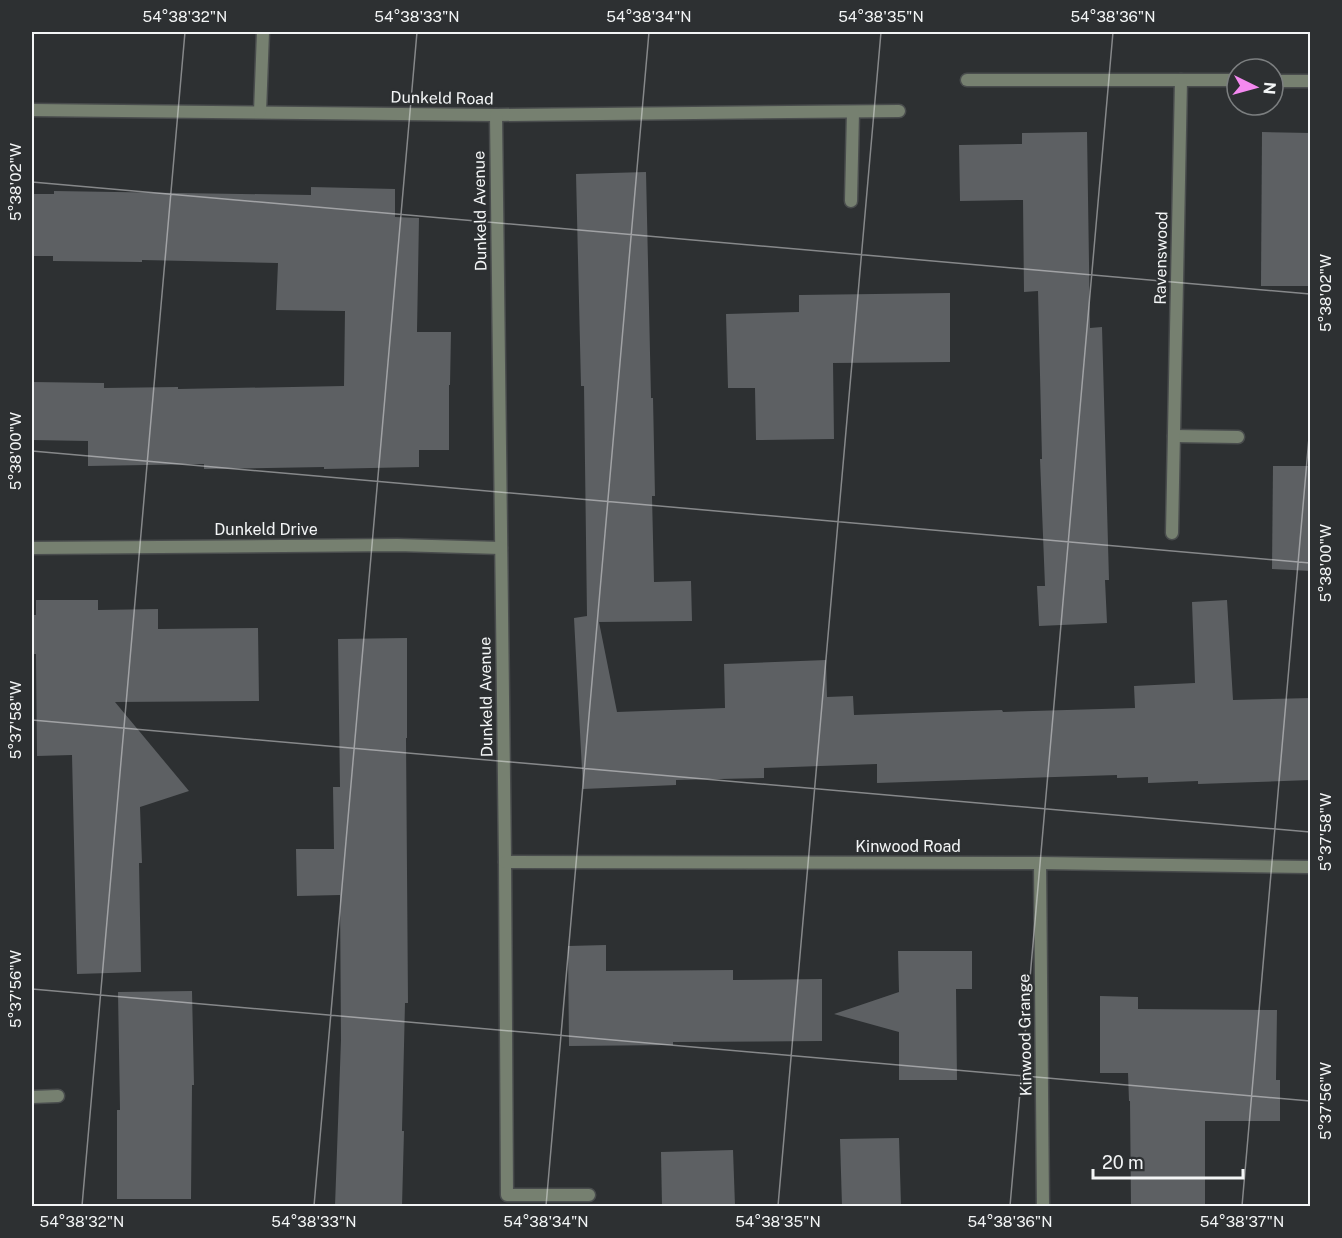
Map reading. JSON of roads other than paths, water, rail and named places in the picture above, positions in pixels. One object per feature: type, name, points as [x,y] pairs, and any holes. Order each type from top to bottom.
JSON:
[{"type":"street","points":[[260,111],[263,32]]},
{"type":"street","points":[[967,80],[1225,80]]},
{"type":"street","name":"Ravenswood","points":[[1172,533],[1181,80]]},
{"type":"street","points":[[1285,81],[1311,81]]},
{"type":"street","name":"Dunkeld Road","points":[[32,110],[496,115],[899,111]]},
{"type":"street","points":[[851,201],[853,112]]},
{"type":"street","name":"Dunkeld Avenue","points":[[496,115],[507,1195],[589,1195]]},
{"type":"street","points":[[1174,436],[1238,437]]},
{"type":"street","name":"Dunkeld Drive","points":[[32,548],[385,545],[501,548]]},
{"type":"street","name":"Kinwood Road","points":[[505,862],[1040,863],[1311,867]]},
{"type":"street","name":"Kinwood Grange","points":[[1040,863],[1043,1206]]},
{"type":"street","points":[[32,1096],[57,1096]]}]
